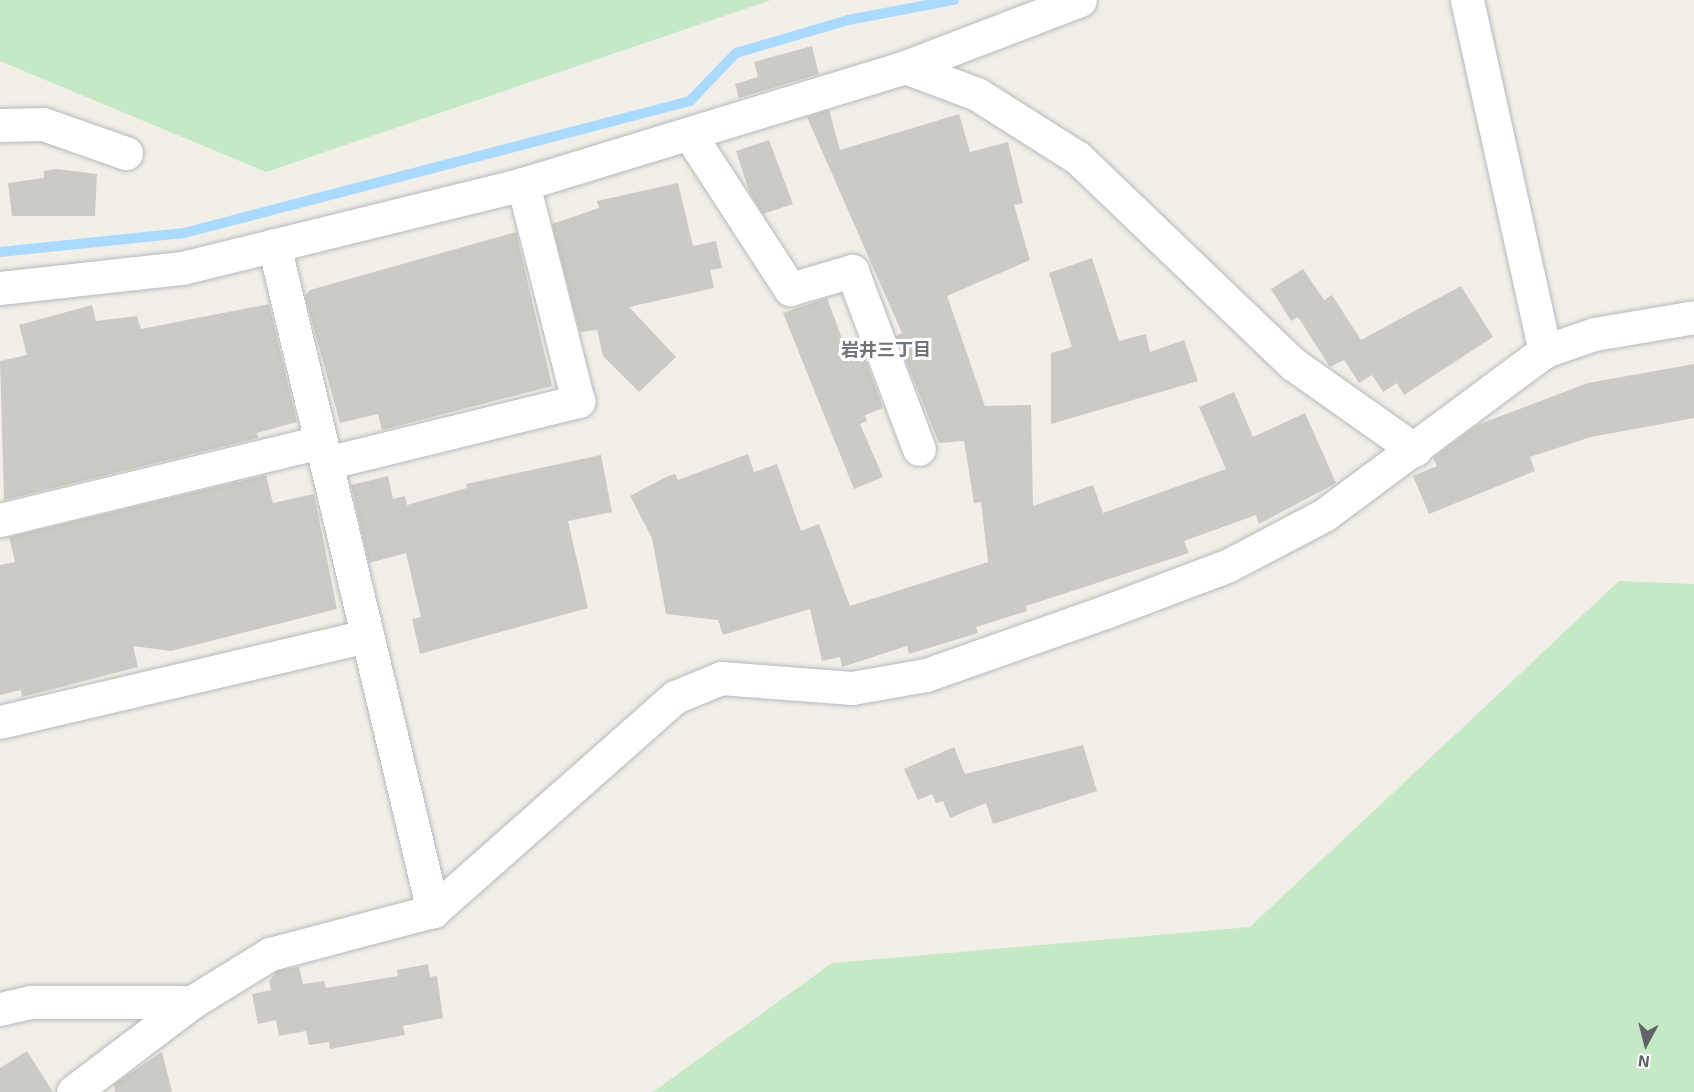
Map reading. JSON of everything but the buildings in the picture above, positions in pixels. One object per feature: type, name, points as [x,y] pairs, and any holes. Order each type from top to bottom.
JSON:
[{"type":"street","points":[[0,288],[182,267],[523,184],[690,135],[905,67],[1080,0]]},
{"type":"street","points":[[1467,0],[1545,351]]},
{"type":"street","points":[[905,67],[977,94],[1078,158],[1293,364],[1415,450]]},
{"type":"street","points":[[0,104],[43,124],[126,153]]},
{"type":"street","points":[[0,125],[43,124]]},
{"type":"street","points":[[690,135],[790,290],[852,271],[919,448]]},
{"type":"street","points":[[0,520],[578,400],[523,184]]},
{"type":"street","points":[[274,245],[433,911]]},
{"type":"street","points":[[73,1092],[192,1002],[270,954],[433,911],[675,697],[721,678],[852,688],[926,675],[1227,566],[1324,515],[1415,450],[1545,351],[1594,334],[1694,317]]},
{"type":"street","points":[[0,722],[367,636]]},
{"type":"street","points":[[0,1009],[30,1002],[192,1002]]},
{"type":"green space","points":[[0,0],[771,0],[266,172],[0,61]]},
{"type":"green space","points":[[1619,581],[1694,584],[1694,1092],[653,1092],[832,963],[1250,927]]},
{"type":"waterway","points":[[0,252],[184,233],[690,101],[736,53],[848,20],[954,0]]},
{"type":"district","name":"岩井三丁目","points":[[886,349]]}]
